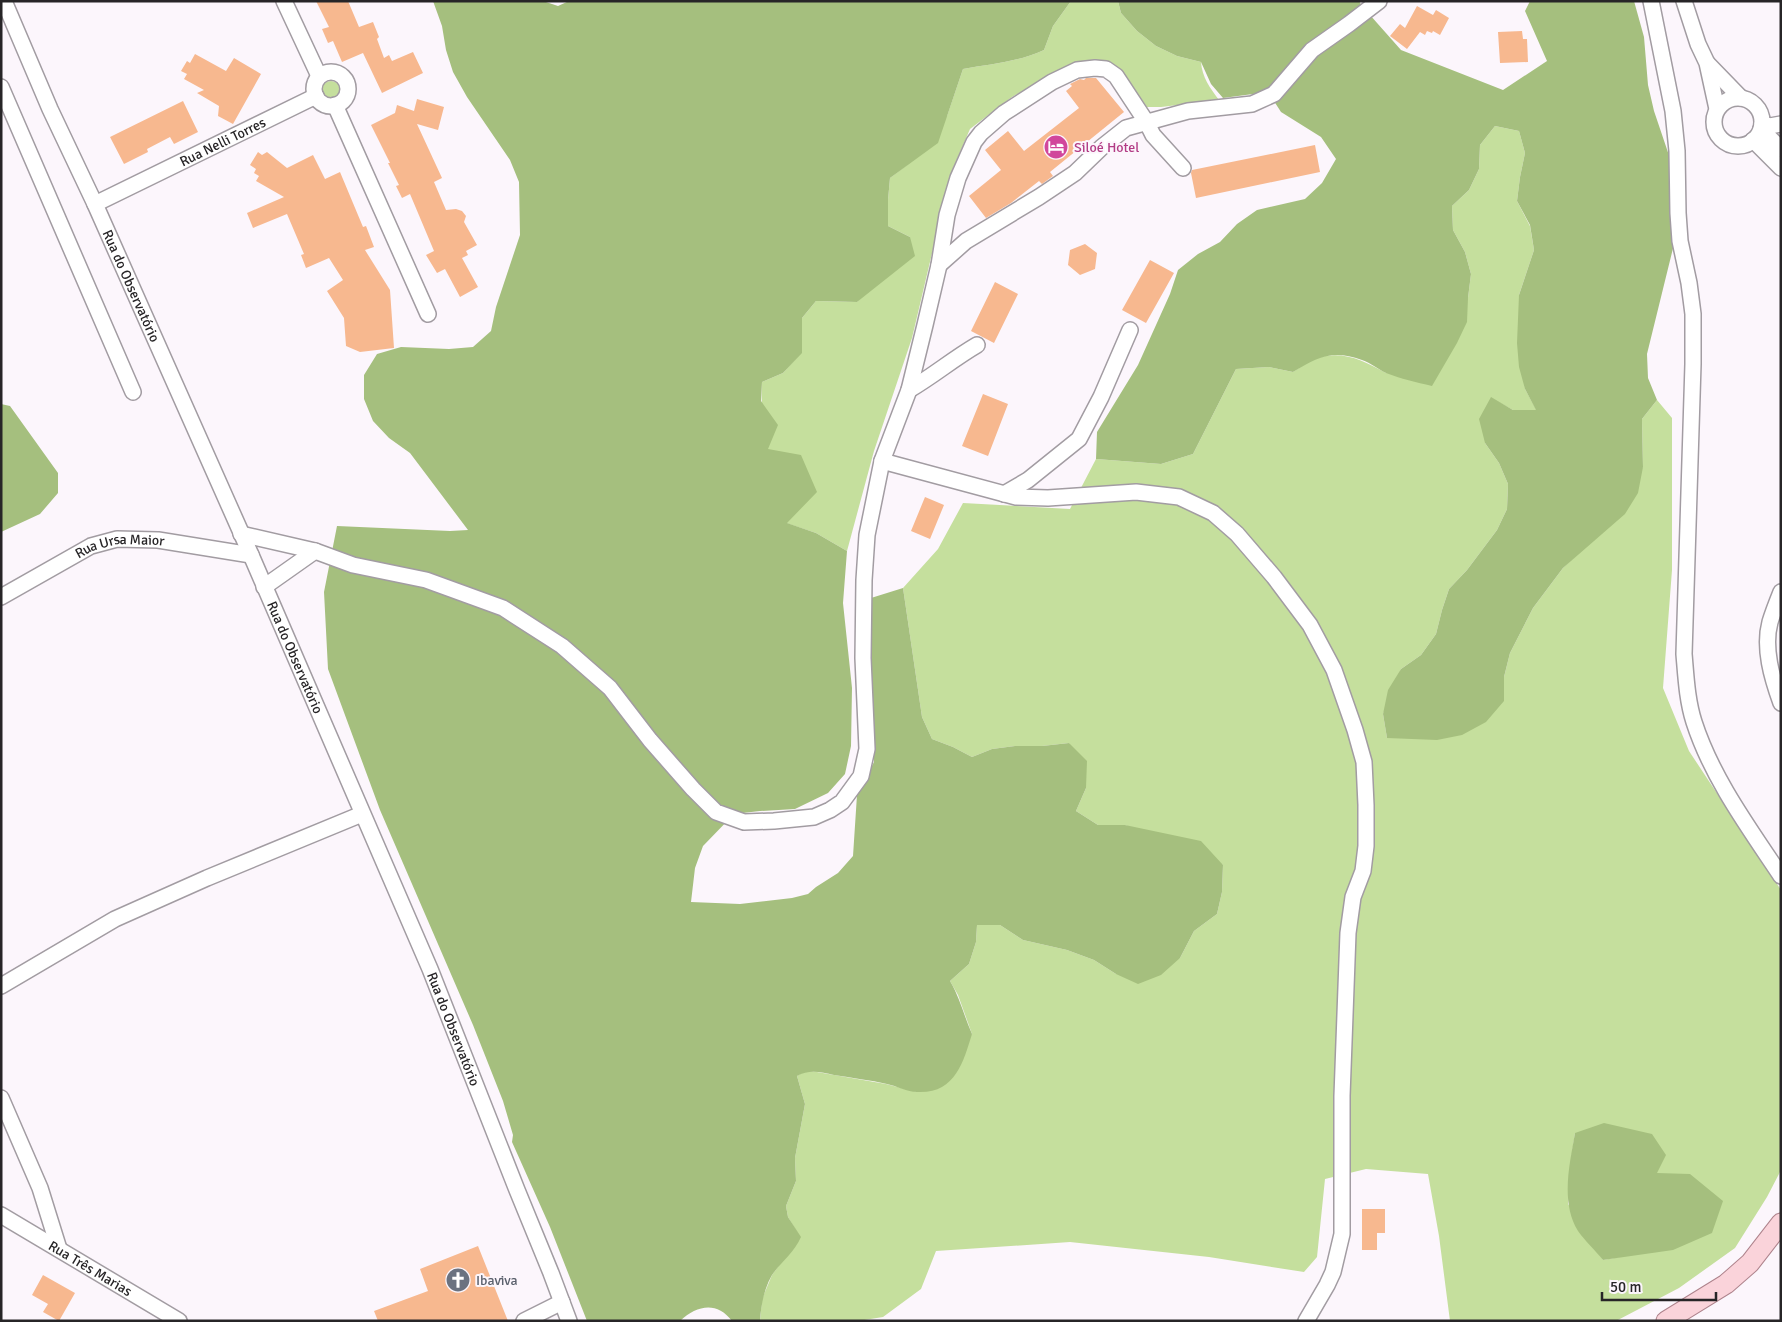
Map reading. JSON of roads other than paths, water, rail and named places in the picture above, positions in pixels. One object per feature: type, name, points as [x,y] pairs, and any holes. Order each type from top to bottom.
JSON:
[{"type":"main road","points":[[1666,1321],[1726,1284],[1750,1263],[1781,1223]]},
{"type":"street","name":"Rua do Observatório","points":[[4,1],[50,109],[95,204],[251,555],[430,968],[569,1321]]},
{"type":"street","points":[[284,1],[319,76]]},
{"type":"street","points":[[939,265],[966,241],[1075,173],[1102,147],[1126,128],[1147,124],[1188,111],[1252,104],[1274,94],[1312,50],[1379,1]]},
{"type":"street","points":[[1651,1],[1673,111],[1677,151],[1680,241],[1690,283],[1693,314],[1693,374],[1684,654],[1687,691],[1694,722],[1711,763],[1736,809],[1781,876]]},
{"type":"street","points":[[1684,1],[1698,44],[1707,63],[1717,109]]},
{"type":"street","points":[[1707,63],[1741,98],[1752,103],[1758,109],[1761,116],[1759,131],[1781,168]]},
{"type":"street","points":[[241,534],[315,552],[353,565],[426,580],[503,608],[555,641],[610,688],[650,740],[716,812],[744,822],[814,817],[830,810],[842,802],[849,794],[861,776],[868,748],[863,658],[864,580],[868,535],[882,461],[909,390],[939,265],[947,215],[968,152],[981,133],[1004,113],[1052,82],[1077,70],[1095,68],[1106,69],[1116,76],[1152,135],[1183,168]]},
{"type":"street","points":[[329,72],[340,74],[347,83],[348,89],[344,99],[335,105],[324,104],[316,96],[314,86],[319,76],[329,72]]},
{"type":"street","points":[[1,87],[133,392]]},
{"type":"street","name":"Rua Nelli Torres","points":[[95,204],[316,96]]},
{"type":"street","points":[[1741,98],[1730,99],[1722,103],[1717,109],[1713,125],[1720,139],[1727,144],[1742,146],[1759,131],[1781,124]]},
{"type":"street","points":[[335,105],[428,314]]},
{"type":"street","points":[[1,126],[17,123]]},
{"type":"street","points":[[1759,131],[1781,149]]},
{"type":"street","points":[[1004,494],[1028,480],[1078,439],[1101,397],[1130,330]]},
{"type":"street","points":[[909,390],[977,345]]},
{"type":"street","points":[[882,461],[1016,497],[1048,498],[1136,492],[1180,497],[1213,513],[1237,534],[1274,577],[1310,625],[1337,679],[1364,762],[1366,846],[1362,871],[1352,897],[1348,933],[1342,1096],[1342,1234],[1333,1272],[1306,1321]]},
{"type":"street","name":"Rua Ursa Maior","points":[[1,597],[91,546],[117,539],[158,540],[251,555]]},
{"type":"street","points":[[264,587],[315,552]]},
{"type":"street","points":[[1781,592],[1770,623],[1768,641],[1774,684],[1781,703]]},
{"type":"street","points":[[1,986],[115,919],[207,878],[362,814]]},
{"type":"street","points":[[1,1098],[40,1188],[59,1249]]},
{"type":"street","points":[[40,1238],[48,1213]]},
{"type":"street","name":"Rua Três Marias","points":[[1,1216],[179,1321]]},
{"type":"street","points":[[524,1321],[562,1302]]},
{"type":"place","name":"Siloé Hotel","points":[[1056,147]]},
{"type":"place","name":"Ibaviva","points":[[458,1280]]}]
